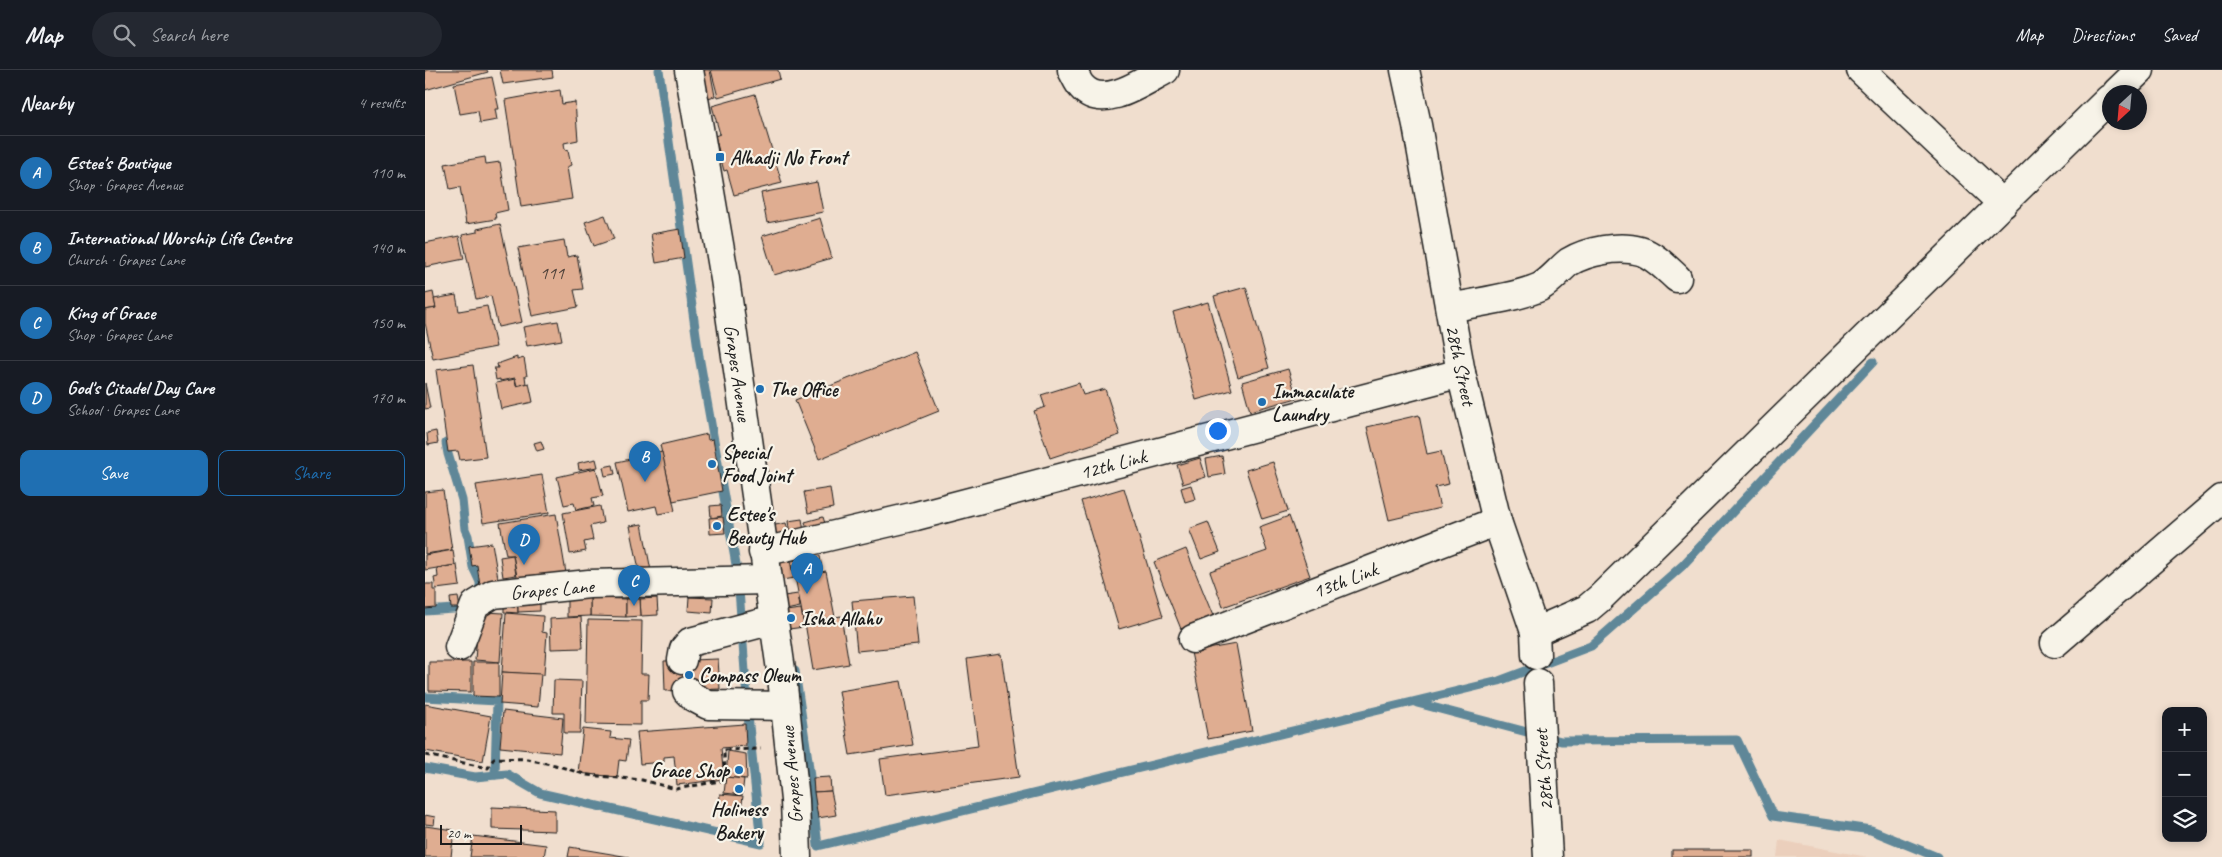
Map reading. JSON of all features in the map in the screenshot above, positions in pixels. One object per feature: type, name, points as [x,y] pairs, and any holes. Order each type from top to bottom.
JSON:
[{"type":"street","name":"Grapes Avenue","points":[[689,70],[725,279],[785,706],[795,800],[797,857]]},
{"type":"street","points":[[1073,70],[1082,88],[1095,96],[1113,96],[1165,70]]},
{"type":"street","name":"28th Street","points":[[1405,70],[1417,125],[1461,373],[1497,521],[1535,643],[1587,609],[1600,598],[2003,204]]},
{"type":"street","points":[[1861,70],[2003,204],[2102,107]]},
{"type":"street","points":[[2124,85],[2140,70]]},
{"type":"street","points":[[1450,308],[1539,287],[1569,262],[1585,255],[1602,251],[1626,249],[1641,251],[1654,258],[1677,278]]},
{"type":"street","name":"12th Link","points":[[763,552],[916,516],[1461,373]]},
{"type":"street","points":[[2055,642],[2222,499]]},
{"type":"street","name":"13th Link","points":[[1193,639],[1497,521]]},
{"type":"street","name":"Grapes Lane","points":[[459,647],[475,605],[493,594],[589,584],[767,580]]},
{"type":"street","points":[[682,660],[684,649],[690,642],[773,620]]},
{"type":"street","name":"28th Street","points":[[1537,683],[1548,857]]},
{"type":"street","points":[[687,691],[708,706],[785,706]]},
{"type":"path","points":[[425,755],[488,768],[494,758],[527,759],[555,765],[581,774],[642,780],[676,789],[725,780],[724,750],[789,748]]},
{"type":"shaded area","points":[[1779,840],[1867,857],[1777,857]]},
{"type":"building","points":[[425,70],[487,70],[488,72],[425,90]]},
{"type":"building","points":[[500,70],[552,70],[553,77],[503,84]]},
{"type":"building","points":[[698,70],[710,70],[715,96],[704,99]]},
{"type":"building","points":[[711,70],[778,70],[780,79],[718,97]]},
{"type":"building","points":[[492,77],[499,109],[495,109],[497,120],[480,123],[478,111],[460,114],[454,84]]},
{"type":"building","points":[[560,90],[562,104],[575,102],[578,140],[564,143],[571,165],[567,167],[572,199],[521,207],[505,100]]},
{"type":"building","points":[[755,94],[782,183],[734,195],[727,170],[724,171],[715,136],[720,134],[712,106]]},
{"type":"building","points":[[485,157],[486,164],[500,162],[508,210],[495,213],[496,219],[466,224],[460,187],[450,189],[445,164]]},
{"type":"building","points":[[817,182],[823,212],[767,223],[761,193]]},
{"type":"building","points":[[605,215],[614,239],[594,246],[585,222]]},
{"type":"building","points":[[820,218],[832,258],[774,275],[762,236]]},
{"type":"building","points":[[500,224],[522,322],[498,327],[491,296],[476,299],[462,235],[477,232],[477,229]]},
{"type":"building","points":[[680,229],[684,258],[656,263],[651,234]]},
{"type":"building","points":[[459,236],[464,259],[425,267],[425,243]]},
{"type":"building","points":[[564,240],[567,257],[577,255],[583,289],[574,290],[578,307],[532,316],[518,248]]},
{"type":"building","points":[[1246,287],[1269,368],[1238,377],[1214,296]]},
{"type":"building","points":[[433,292],[436,308],[425,310],[425,294]]},
{"type":"building","points":[[456,295],[459,311],[487,306],[496,347],[433,359],[425,323],[425,310],[436,308],[434,299]]},
{"type":"building","points":[[1208,302],[1232,390],[1196,400],[1173,312]]},
{"type":"building","points":[[558,321],[562,340],[527,346],[523,327]]},
{"type":"building","points":[[915,352],[939,411],[819,459],[795,400]]},
{"type":"building","points":[[517,357],[517,360],[524,358],[527,376],[525,376],[526,384],[517,386],[515,378],[496,380],[494,368],[498,368],[497,364]]},
{"type":"building","points":[[473,365],[486,457],[460,460],[458,451],[448,452],[436,370]]},
{"type":"building","points":[[1288,369],[1297,398],[1250,411],[1242,382]]},
{"type":"building","points":[[515,379],[516,386],[529,383],[533,402],[501,409],[496,383]]},
{"type":"building","points":[[425,383],[430,408],[425,409]]},
{"type":"building","points":[[1079,383],[1083,395],[1105,389],[1120,435],[1050,458],[1034,411],[1045,407],[1041,395]]},
{"type":"building","points":[[1419,415],[1427,454],[1441,451],[1449,484],[1435,487],[1440,508],[1389,520],[1367,427]]},
{"type":"building","points":[[436,431],[438,443],[428,445],[427,433]]},
{"type":"building","points":[[707,434],[708,440],[713,439],[722,491],[673,501],[660,445]]},
{"type":"building","points":[[541,441],[544,449],[537,451],[534,443]]},
{"type":"building","points":[[662,452],[675,511],[658,514],[656,506],[628,512],[617,462]]},
{"type":"building","points":[[1222,456],[1225,474],[1209,477],[1206,459]]},
{"type":"building","points":[[1200,458],[1206,477],[1183,484],[1177,465]]},
{"type":"building","points":[[596,459],[598,467],[579,470],[578,463]]},
{"type":"building","points":[[1273,462],[1288,511],[1262,519],[1246,470]]},
{"type":"building","points":[[613,465],[615,474],[605,476],[603,467]]},
{"type":"building","points":[[596,468],[603,496],[592,498],[594,506],[576,510],[574,503],[564,505],[557,477]]},
{"type":"building","points":[[542,475],[549,513],[483,523],[476,485]]},
{"type":"building","points":[[1191,485],[1195,499],[1185,502],[1181,488]]},
{"type":"building","points":[[830,488],[833,508],[808,513],[804,492]]},
{"type":"building","points":[[1124,488],[1163,616],[1119,629],[1081,501]]},
{"type":"building","points":[[443,490],[452,550],[425,554],[425,492]]},
{"type":"building","points":[[721,505],[722,516],[711,518],[710,506]]},
{"type":"building","points":[[600,506],[603,523],[590,526],[593,540],[584,542],[586,551],[570,554],[563,513]]},
{"type":"building","points":[[556,514],[567,579],[519,587],[513,555],[506,555],[500,523]]},
{"type":"building","points":[[1289,516],[1310,576],[1223,607],[1210,571],[1267,551],[1259,527]]},
{"type":"building","name":"Estee's Beauty Hub","points":[[723,517],[725,533],[710,534],[709,518]]},
{"type":"building","points":[[823,517],[827,530],[809,535],[805,522]]},
{"type":"building","points":[[802,519],[804,532],[790,534],[788,521]]},
{"type":"building","points":[[1208,522],[1220,552],[1201,559],[1189,529]]},
{"type":"building","points":[[786,523],[789,534],[772,537],[770,526]]},
{"type":"building","points":[[642,524],[652,576],[641,579],[630,526]]},
{"type":"building","points":[[492,543],[500,590],[481,593],[477,565],[472,566],[469,546]]},
{"type":"building","points":[[1186,549],[1213,616],[1181,629],[1154,562]]},
{"type":"building","points":[[453,550],[455,565],[425,570],[425,555]]},
{"type":"building","points":[[513,555],[516,575],[503,577],[500,557]]},
{"type":"building","points":[[820,556],[822,569],[793,574],[791,561]]},
{"type":"building","points":[[790,561],[794,578],[782,580],[778,563]]},
{"type":"building","points":[[457,565],[460,586],[436,589],[434,578],[438,577],[437,568]]},
{"type":"building","points":[[826,571],[835,617],[804,623],[795,577]]},
{"type":"building","points":[[425,584],[433,584],[433,590],[436,590],[436,608],[425,609]]},
{"type":"building","points":[[798,594],[800,607],[786,610],[784,596]]},
{"type":"building","points":[[913,596],[918,645],[857,651],[852,601]]},
{"type":"building","points":[[458,597],[460,608],[451,608],[450,598]]},
{"type":"building","points":[[689,597],[713,598],[712,613],[688,611]]},
{"type":"building","points":[[590,598],[626,599],[626,617],[590,616]]},
{"type":"building","points":[[590,598],[590,616],[567,617],[567,599]]},
{"type":"building","points":[[657,598],[658,615],[641,616],[640,599]]},
{"type":"building","points":[[626,599],[640,599],[641,616],[626,617]]},
{"type":"building","points":[[518,600],[518,613],[504,612],[504,601]]},
{"type":"building","points":[[518,600],[540,600],[540,611],[518,612]]},
{"type":"building","points":[[801,609],[804,627],[789,629],[786,611]]},
{"type":"building","points":[[487,612],[503,613],[500,662],[475,660],[478,621]]},
{"type":"building","points":[[506,613],[543,616],[542,632],[547,633],[544,675],[502,672]]},
{"type":"building","points":[[841,616],[849,664],[813,670],[805,623]]},
{"type":"building","points":[[581,617],[583,648],[551,649],[550,619]]},
{"type":"building","points":[[588,620],[642,621],[641,674],[649,674],[648,700],[641,700],[641,725],[586,724]]},
{"type":"building","points":[[1236,644],[1252,731],[1208,739],[1191,652]]},
{"type":"building","points":[[1001,654],[1019,777],[885,795],[880,759],[978,746],[967,659]]},
{"type":"building","points":[[718,659],[720,689],[665,691],[664,661]]},
{"type":"building","points":[[429,662],[471,662],[471,692],[429,691]]},
{"type":"building","points":[[473,662],[499,662],[499,697],[473,696]]},
{"type":"building","points":[[502,672],[541,674],[538,707],[500,704]]},
{"type":"building","points":[[554,680],[582,681],[580,733],[564,733],[564,713],[553,713]]},
{"type":"building","points":[[901,681],[913,745],[850,755],[839,691]]},
{"type":"building","points":[[425,704],[491,716],[483,761],[425,751]]},
{"type":"building","points":[[503,711],[563,718],[560,753],[500,747]]},
{"type":"building","points":[[745,724],[746,746],[721,748],[724,779],[677,785],[674,756],[664,757],[664,762],[640,764],[637,732]]},
{"type":"building","points":[[583,729],[611,732],[610,738],[629,740],[626,761],[619,760],[617,777],[578,773]]},
{"type":"building","points":[[728,751],[746,754],[747,779],[726,777]]},
{"type":"building","points":[[726,777],[744,779],[742,795],[724,793]]},
{"type":"building","points":[[830,777],[831,791],[814,792],[813,778]]},
{"type":"building","points":[[831,791],[836,815],[818,818],[814,792]]},
{"type":"building","points":[[720,794],[743,796],[741,811],[719,809]]},
{"type":"building","points":[[492,807],[555,810],[555,831],[492,829]]},
{"type":"building","points":[[425,815],[435,817],[434,825],[425,824]]},
{"type":"building","points":[[425,826],[454,830],[451,857],[425,857]]},
{"type":"building","points":[[473,836],[546,845],[544,857],[470,857]]},
{"type":"building","points":[[570,847],[629,857],[568,857]]},
{"type":"building","points":[[1672,850],[1753,850],[1753,857],[1672,857]]},
{"type":"waterway","points":[[425,768],[475,777],[507,774],[540,793],[761,843],[749,726],[738,576],[699,356],[659,70]]},
{"type":"waterway","points":[[795,671],[818,846],[1499,681],[1591,646],[1682,566],[1873,362]]},
{"type":"waterway","points":[[446,443],[462,500],[465,529],[473,567],[480,582],[480,587],[473,596]]},
{"type":"waterway","points":[[425,611],[468,608]]},
{"type":"waterway","points":[[425,697],[497,701],[495,775]]},
{"type":"waterway","points":[[1417,703],[1561,741],[1737,740],[1773,816],[1871,830],[1937,857]]},
{"type":"place","name":"Alhadji No Front","points":[[720,157]]},
{"type":"place","name":"The Office","points":[[760,389]]},
{"type":"place","name":"Immaculate Laundry","points":[[1262,402]]},
{"type":"place","name":"Special Food Joint","points":[[712,464]]},
{"type":"place","name":"International Worship Life Centre","points":[[645,482]]},
{"type":"place","name":"Estee's Beauty Hub","points":[[717,526]]},
{"type":"place","name":"God's Citadel Day Care","points":[[524,565]]},
{"type":"place","name":"Estee's Boutique","points":[[807,594]]},
{"type":"place","name":"King of Grace","points":[[634,606]]},
{"type":"place","name":"Isha Allahu","points":[[791,618]]},
{"type":"place","name":"Compass Oleum","points":[[689,675]]},
{"type":"place","name":"Grace Shop","points":[[739,770]]},
{"type":"place","name":"Holiness Bakery","points":[[739,789]]}]
